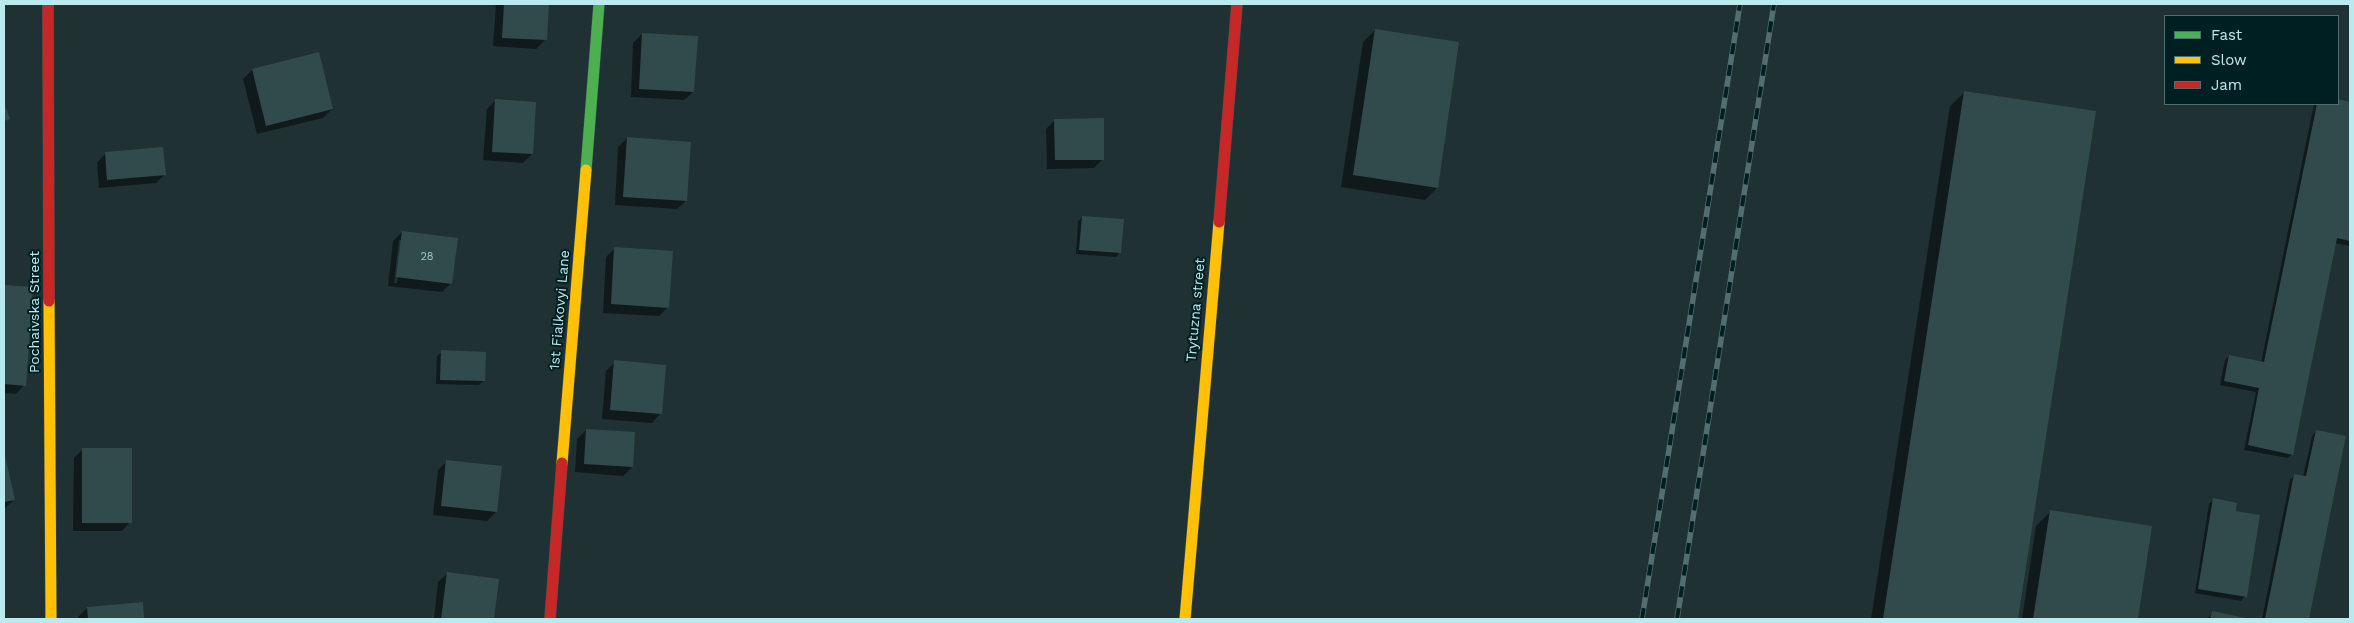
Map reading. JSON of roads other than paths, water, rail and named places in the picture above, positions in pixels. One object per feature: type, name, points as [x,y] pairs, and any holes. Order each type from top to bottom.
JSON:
[{"type":"street","name":"Pochaivska Street","points":[[48,4],[51,619]]},
{"type":"street","name":"1st Fialkovyi Lane","points":[[550,619],[599,4]]},
{"type":"street","name":"Trytuzna street","points":[[1185,619],[1237,4]]},
{"type":"railway","points":[[1642,619],[1740,4]]},
{"type":"railway","points":[[1677,619],[1774,4]]}]
